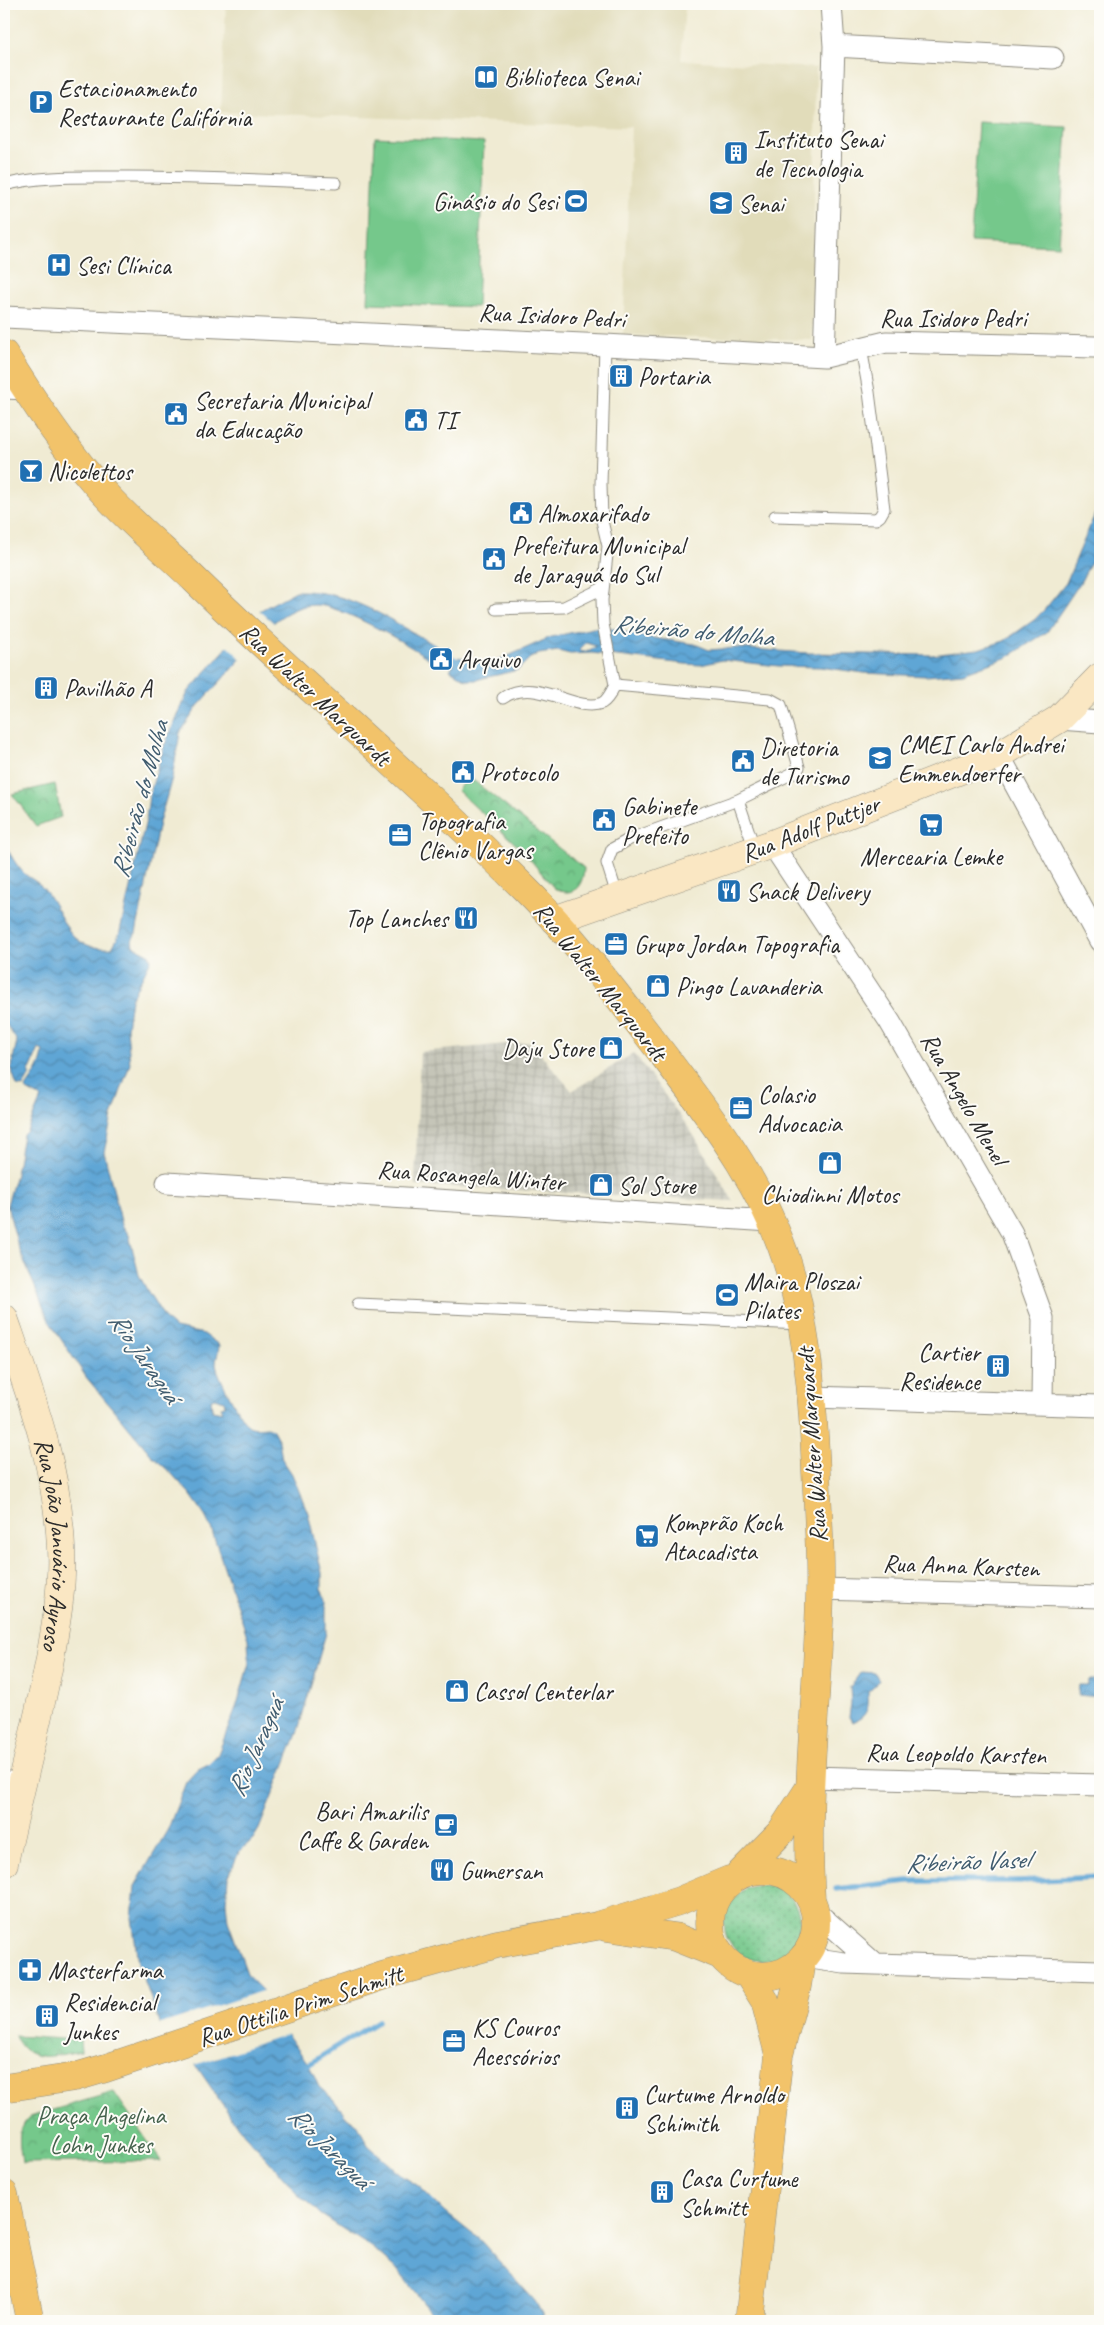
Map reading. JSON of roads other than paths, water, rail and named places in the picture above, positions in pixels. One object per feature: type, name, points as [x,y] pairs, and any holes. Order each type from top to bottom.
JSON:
[{"type":"main road","name":"Rua Walter Marquardt","points":[[4,354],[15,389],[95,483],[262,644],[493,858],[554,920],[594,967],[702,1104],[735,1153],[771,1221],[791,1275],[802,1324],[812,1397],[820,1589],[811,1783],[809,1871],[812,1905]]},
{"type":"main road","points":[[779,2055],[765,2001],[750,1976],[720,1955],[712,1941],[710,1925],[712,1907],[718,1893],[781,1832],[811,1783]]},
{"type":"main road","points":[[735,1877],[769,1870],[782,1873],[794,1879],[812,1905],[815,1932],[811,1946],[802,1959],[777,1976],[750,1976]]},
{"type":"main road","name":"Rua Ottilia Prim Schmitt","points":[[4,2088],[76,2076],[106,2068],[382,1976],[496,1944],[597,1926],[679,1901],[735,1877]]},
{"type":"main road","name":"Rua Ottilia Prim Schmitt","points":[[597,1926],[669,1936],[690,1942],[720,1955]]},
{"type":"main road","points":[[749,2321],[779,2055],[802,1959]]},
{"type":"main road","points":[[4,2194],[30,2321]]},
{"type":"street","points":[[824,357],[834,46],[831,4]]},
{"type":"street","points":[[834,46],[1053,58]]},
{"type":"street","name":"Rua Isidoro Pedri","points":[[4,317],[605,344],[824,357],[886,342],[1095,347]]},
{"type":"street","name":"Rua Adolf Puttjer","points":[[554,920],[763,847],[999,755],[1059,718],[1100,677]]},
{"type":"street","points":[[1059,718],[1100,722]]},
{"type":"street","points":[[999,755],[1100,941]]},
{"type":"street","name":"Rua Angelo Menel","points":[[763,847],[890,1022],[1012,1233],[1044,1318],[1042,1404]]},
{"type":"street","name":"Rua Rosangela Winter","points":[[167,1184],[771,1221]]},
{"type":"street","name":"Rua João Januário Ayroso","points":[[4,1318],[12,1364],[35,1407],[52,1469],[61,1556],[61,1584],[57,1621],[39,1717],[13,1778],[4,1863]]},
{"type":"street","points":[[812,1397],[1100,1406]]},
{"type":"street","name":"Rua Anna Karsten","points":[[820,1589],[1100,1597]]},
{"type":"street","name":"Rua Leopoldo Karsten","points":[[811,1783],[1100,1785]]},
{"type":"street","points":[[812,1905],[875,1964]]},
{"type":"street","points":[[802,1959],[875,1964],[1100,1971]]},
{"type":"lane","points":[[4,185],[16,182],[74,177],[186,176],[336,183]]},
{"type":"lane","points":[[503,698],[511,692],[529,690],[591,705],[603,703],[615,685],[612,660],[603,624],[603,588],[608,546],[602,521],[600,484],[605,344]]},
{"type":"lane","points":[[775,516],[876,518],[880,516],[884,509],[869,392],[861,348]]},
{"type":"lane","points":[[496,609],[564,607],[603,588]]},
{"type":"lane","points":[[615,685],[778,701],[781,705],[799,767],[797,771],[738,800],[630,840],[612,850],[608,863],[618,898]]},
{"type":"lane","points":[[738,800],[763,847]]},
{"type":"lane","points":[[358,1304],[802,1324]]},
{"type":"water","points":[[1100,502],[1100,545],[1080,583],[1047,632],[1008,657],[963,673],[926,676],[864,673],[820,667],[779,666],[722,660],[701,665],[592,653],[570,654],[558,651],[539,654],[530,658],[518,670],[475,680],[467,680],[450,670],[459,657],[483,664],[506,657],[551,637],[593,628],[615,629],[639,636],[695,644],[709,650],[735,648],[808,653],[932,655],[978,649],[1004,641],[1034,620],[1066,583]],"holes":[[[586,643],[596,646],[590,651],[581,652],[579,650]]]},
{"type":"water","name":"Rio Jaraguá","points":[[296,591],[316,592],[335,596],[371,609],[440,648],[431,660],[408,645],[357,618],[340,611],[315,605],[298,608],[273,623],[198,706],[180,733],[172,778],[159,823],[136,933],[132,940],[133,946],[149,954],[151,960],[131,999],[127,1028],[130,1064],[112,1116],[104,1152],[122,1225],[129,1235],[139,1275],[166,1320],[175,1328],[204,1334],[219,1345],[216,1362],[217,1369],[235,1407],[249,1426],[256,1428],[268,1427],[273,1430],[279,1441],[282,1459],[292,1474],[308,1513],[322,1573],[322,1590],[326,1602],[326,1633],[297,1734],[259,1829],[253,1839],[239,1852],[228,1878],[226,1902],[228,1921],[248,1976],[262,1990],[287,2034],[309,2065],[319,2087],[333,2099],[347,2117],[357,2124],[368,2145],[404,2177],[420,2187],[446,2213],[480,2240],[535,2301],[546,2321],[438,2321],[395,2267],[372,2248],[320,2214],[307,2201],[299,2197],[238,2127],[195,2064],[162,2029],[138,1963],[132,1918],[135,1886],[168,1829],[186,1782],[199,1768],[208,1764],[218,1754],[237,1705],[249,1663],[248,1639],[211,1528],[203,1512],[190,1494],[153,1457],[86,1377],[49,1321],[18,1246],[7,1205],[16,1174],[23,1135],[27,1131],[41,1098],[25,1089],[39,1066],[43,1051],[39,1049],[29,1072],[29,1077],[23,1087],[17,1086],[11,1068],[17,1041],[4,1021],[4,843],[22,872],[42,887],[75,937],[84,944],[112,948],[119,935],[146,820],[149,796],[164,746],[188,692],[259,611]],"holes":[[[216,1398],[224,1401],[225,1406],[221,1407],[222,1412],[212,1410],[211,1399]]]},
{"type":"water","points":[[861,1672],[875,1673],[879,1680],[868,1692],[868,1707],[866,1711],[861,1717],[852,1722],[849,1717],[851,1703],[850,1687]]},
{"type":"water","points":[[1088,1680],[1099,1680],[1098,1697],[1078,1695],[1079,1685],[1087,1685]]},
{"type":"waterway","name":"Ribeirão do Molha","points":[[431,646],[462,664]]},
{"type":"waterway","name":"Ribeirão Vasel","points":[[836,1889],[908,1881],[1020,1881],[1100,1877]]},
{"type":"waterway","name":"Ribeirão Vasel","points":[[303,2068],[378,2021]]},
{"type":"place","name":"Biblioteca Senai","points":[[486,77]]},
{"type":"place","name":"Estacionamento Restaurante Califórnia","points":[[41,102]]},
{"type":"place","name":"Instituto Senai de Tecnologia","points":[[736,153]]},
{"type":"place","name":"Ginásio do Sesi","points":[[576,201]]},
{"type":"place","name":"Senai","points":[[721,203]]},
{"type":"place","name":"Sesi Clínica","points":[[59,265]]},
{"type":"place","name":"Portaria","points":[[621,376]]},
{"type":"place","name":"Secretaria Municipal da Educação","points":[[176,414]]},
{"type":"place","name":"TI","points":[[416,420]]},
{"type":"place","name":"Nicolettos","points":[[31,471]]},
{"type":"place","name":"Almoxarifado","points":[[521,513]]},
{"type":"place","name":"Prefeitura Municipal de Jaraguá do Sul","points":[[494,559]]},
{"type":"place","name":"Arquivo","points":[[441,659]]},
{"type":"place","name":"Pavilhão A","points":[[46,688]]},
{"type":"place","name":"CMEI Carlo Andrei Emmendoerfer","points":[[880,758]]},
{"type":"place","name":"Diretoria de Turismo","points":[[743,761]]},
{"type":"place","name":"Protocolo","points":[[463,772]]},
{"type":"place","name":"Gabinete Prefeito","points":[[604,820]]},
{"type":"place","name":"Mercearia Lemke","points":[[931,825]]},
{"type":"place","name":"Topografia Clênio Vargas","points":[[400,835]]},
{"type":"place","name":"Snack Delivery","points":[[729,891]]},
{"type":"place","name":"Top Lanches","points":[[466,918]]},
{"type":"place","name":"Grupo Jordan Topografia","points":[[616,944]]},
{"type":"place","name":"Pingo Lavanderia","points":[[658,986]]},
{"type":"place","name":"Daju Store","points":[[611,1048]]},
{"type":"place","name":"Colasio Advocacia","points":[[741,1108]]},
{"type":"place","name":"Chiodinni Motos","points":[[830,1163]]},
{"type":"place","name":"Sol Store","points":[[601,1185]]},
{"type":"place","name":"Maira Ploszai Pilates","points":[[727,1295]]},
{"type":"place","name":"Cartier Residence","points":[[998,1366]]},
{"type":"place","name":"Komprão Koch Atacadista","points":[[647,1536]]},
{"type":"place","name":"Cassol Centerlar","points":[[457,1691]]},
{"type":"place","name":"Bari Amarilis Caffe & Garden","points":[[446,1825]]},
{"type":"place","name":"Gumersan","points":[[442,1870]]},
{"type":"place","name":"Masterfarma","points":[[30,1970]]},
{"type":"place","name":"Residencial Junkes","points":[[47,2016]]},
{"type":"place","name":"KS Couros Acessórios","points":[[454,2041]]},
{"type":"place","name":"Curtume Arnoldo Schimith","points":[[627,2108]]},
{"type":"place","name":"Casa Curtume Schmitt","points":[[662,2192]]},
{"type":"park label","name":"Praça Angelina Lohn Junkes","points":[[101,2130]]}]
